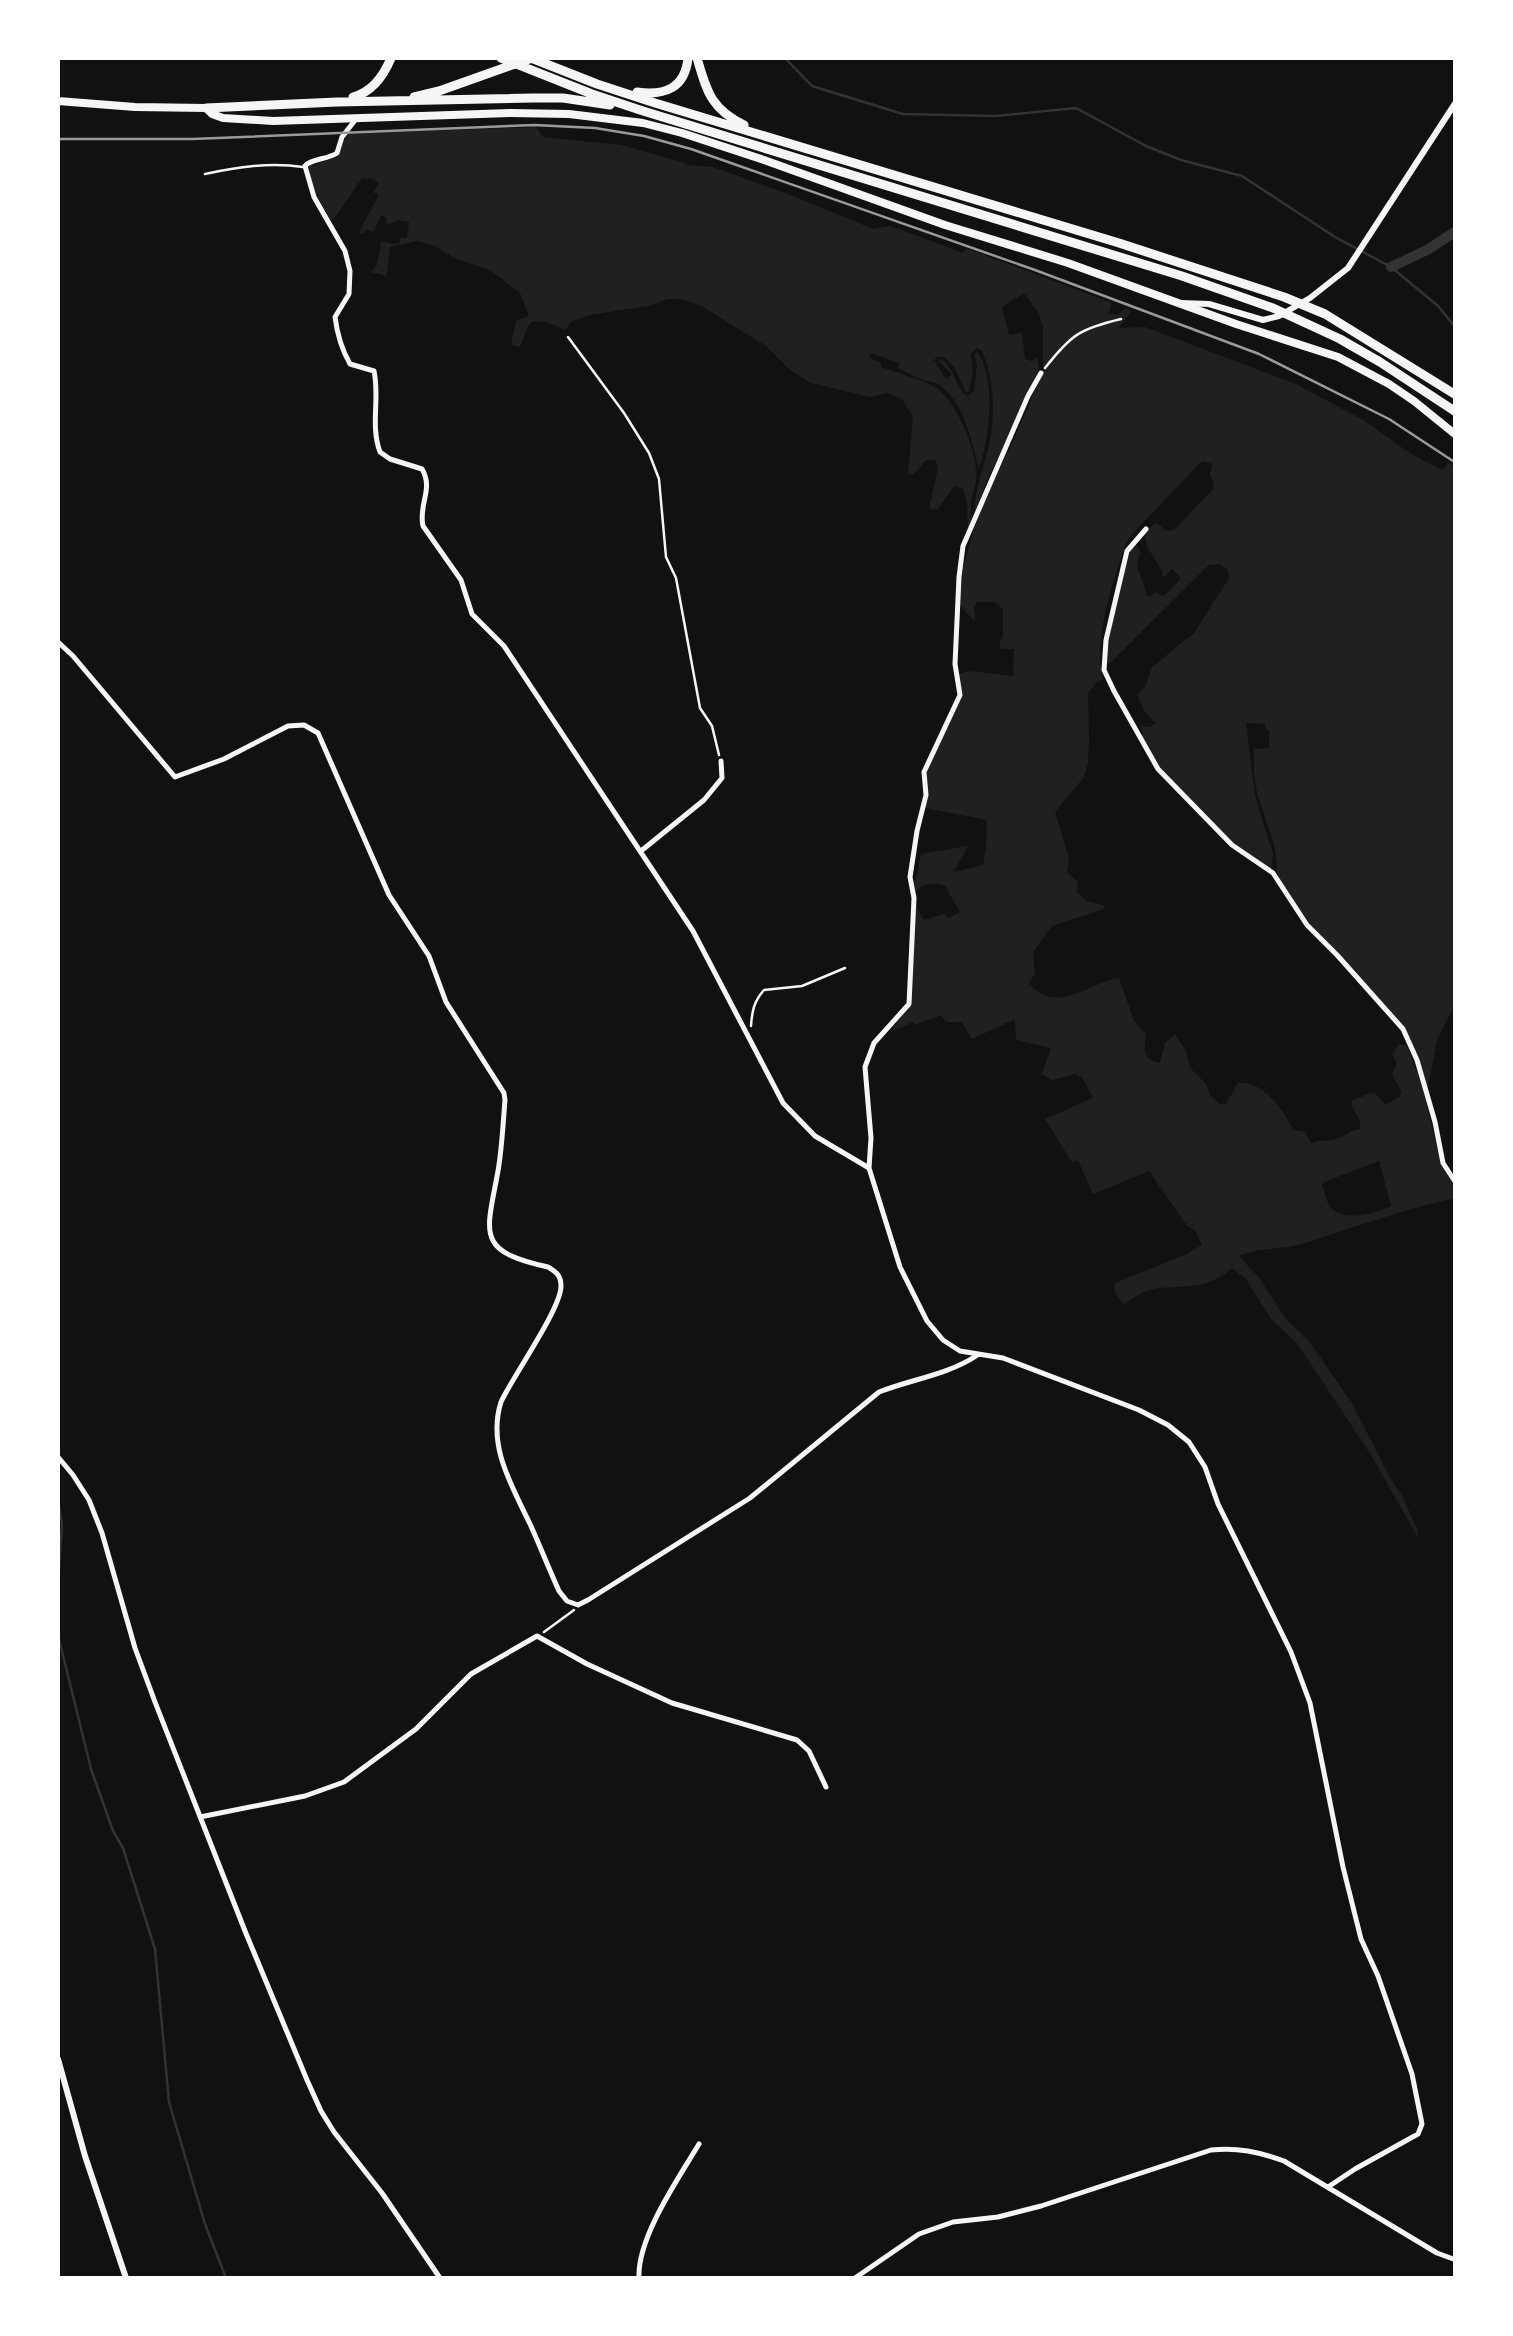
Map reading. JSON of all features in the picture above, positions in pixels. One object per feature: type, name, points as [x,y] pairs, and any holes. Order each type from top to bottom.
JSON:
[{"type":"highway","points":[[337,102],[370,88],[385,71],[390,58]]},
{"type":"highway","points":[[502,58],[642,111],[1182,276],[1273,308],[1380,362],[1456,412]]},
{"type":"highway","points":[[386,100],[439,91],[532,58],[597,84],[1284,297],[1325,314],[1456,395]]},
{"type":"highway","points":[[597,84],[655,94],[666,92],[683,77],[688,58]]},
{"type":"highway","points":[[697,58],[710,97],[727,115],[841,159]]},
{"type":"highway","points":[[206,108],[563,98],[642,111]]},
{"type":"main road","points":[[58,100],[206,108],[215,116],[249,121],[510,113],[569,114],[643,123],[764,160],[1338,357],[1414,401],[1456,435]]},
{"type":"street","points":[[1178,304],[1209,304],[1263,320],[1310,298],[1348,268],[1456,102]]},
{"type":"street","points":[[356,119],[342,137],[337,153],[304,166],[314,198],[348,261],[349,294],[335,316],[336,324],[350,364],[374,372],[374,424],[380,452],[422,469],[428,478],[421,516],[423,526],[461,580],[472,614],[504,646],[693,931],[783,1102],[815,1136],[869,1168]]},
{"type":"street","points":[[1041,373],[963,546],[955,664],[960,695],[924,772],[926,794],[910,877],[914,898],[910,1004],[874,1042],[865,1067],[871,1138],[869,1168],[900,1268],[927,1322],[943,1340],[960,1351],[1003,1358],[1139,1410],[1189,1442],[1205,1468],[1218,1504],[1291,1652],[1310,1703],[1361,1940],[1378,1976],[1412,2074],[1422,2124],[1418,2134],[1328,2188]]},
{"type":"street","points":[[1146,529],[1127,552],[1106,640],[1104,670],[1114,692],[1158,769],[1232,845],[1273,873],[1307,925],[1403,1029],[1417,1060],[1443,1163],[1456,1184]]},
{"type":"street","points":[[58,642],[175,777],[224,759],[288,726],[304,725],[318,733],[389,895],[429,956],[446,1002],[504,1093],[500,1153],[488,1224],[492,1238],[507,1256],[548,1267],[560,1278],[554,1310],[500,1402],[496,1437],[508,1479],[567,1601],[578,1605],[750,1498],[880,1392],[958,1368],[979,1355]]},
{"type":"street","points":[[641,851],[704,800],[722,778],[720,761]]},
{"type":"street","points":[[58,1457],[88,1500],[102,1533],[135,1648],[321,2112],[440,2278]]},
{"type":"street","points":[[200,1817],[304,1796],[344,1782],[416,1729],[472,1674],[537,1636],[672,1704],[796,1740],[809,1751],[826,1786]]},
{"type":"street","points":[[58,2059],[126,2278]]},
{"type":"street","points":[[638,2278],[642,2248],[699,2144]]},
{"type":"street","points":[[855,2278],[919,2234],[952,2222],[998,2218],[1227,2148],[1284,2161],[1437,2253],[1456,2260]]},
{"type":"lane","points":[[204,174],[238,167],[304,166]]},
{"type":"path","points":[[1041,373],[1063,344],[1088,327],[1120,319]]},
{"type":"path","points":[[568,337],[650,453],[659,479],[666,558],[676,578],[700,708],[712,726],[720,761]]},
{"type":"path","points":[[750,1038],[752,1011],[764,990],[802,986],[845,968]]},
{"type":"path","points":[[537,1636],[578,1605]]},
{"type":"shaded area","points":[[536,127],[543,137],[621,145],[686,165],[713,167],[873,229],[891,226],[963,253],[966,248],[1112,303],[1108,314],[1118,315],[1125,308],[1131,311],[1119,328],[1145,327],[1296,384],[1365,421],[1408,452],[1442,470],[1449,463],[1455,467],[1456,1002],[1437,1040],[1427,1093],[1403,1030],[1314,930],[1278,880],[1275,848],[1254,772],[1254,749],[1269,748],[1265,724],[1246,723],[1255,796],[1273,854],[1271,870],[1219,834],[1161,769],[1142,738],[1139,723],[1150,727],[1155,723],[1137,695],[1145,687],[1152,667],[1194,633],[1229,578],[1228,570],[1220,564],[1209,565],[1109,664],[1104,664],[1133,539],[1140,551],[1137,566],[1148,597],[1157,592],[1163,597],[1181,578],[1172,569],[1162,575],[1144,532],[1156,523],[1167,531],[1174,530],[1213,489],[1212,464],[1202,461],[1126,543],[1102,629],[1103,679],[1088,693],[1088,763],[1084,777],[1055,812],[1069,858],[1067,872],[1078,882],[1077,892],[1087,901],[1106,906],[1052,926],[1033,952],[1035,973],[1029,983],[1040,993],[1062,997],[1119,978],[1134,1021],[1146,1034],[1145,1053],[1149,1059],[1160,1063],[1165,1043],[1175,1034],[1186,1051],[1190,1068],[1220,1104],[1226,1104],[1238,1083],[1256,1086],[1278,1106],[1293,1130],[1305,1132],[1311,1143],[1337,1139],[1361,1129],[1353,1100],[1374,1092],[1385,1105],[1400,1097],[1392,1074],[1397,1063],[1392,1054],[1399,1044],[1407,1046],[1421,1083],[1441,1164],[1455,1187],[1455,1198],[1302,1244],[1239,1256],[1260,1279],[1285,1318],[1308,1340],[1352,1403],[1402,1496],[1419,1539],[1369,1452],[1297,1343],[1271,1319],[1246,1279],[1232,1268],[1212,1281],[1149,1290],[1123,1305],[1115,1292],[1115,1283],[1202,1245],[1195,1230],[1188,1227],[1149,1171],[1093,1194],[1078,1160],[1072,1162],[1045,1119],[1093,1098],[1082,1077],[1075,1074],[1052,1080],[1042,1074],[1051,1048],[1016,1040],[1015,1019],[972,1039],[962,1022],[946,1022],[941,1015],[891,1032],[908,1004],[914,902],[924,920],[944,914],[948,918],[960,912],[945,886],[928,884],[913,894],[921,854],[968,846],[954,872],[983,865],[987,820],[925,808],[926,783],[931,759],[955,710],[959,674],[970,671],[1013,676],[1014,649],[1000,649],[1003,609],[995,602],[978,602],[974,607],[975,622],[959,604],[973,532],[1043,370],[1043,326],[1024,293],[1002,307],[1009,335],[1022,333],[1025,359],[1037,358],[1039,368],[975,515],[993,422],[991,385],[982,351],[977,348],[971,353],[973,375],[968,393],[955,368],[944,357],[934,360],[946,379],[952,374],[938,361],[947,364],[968,396],[974,391],[974,354],[978,352],[984,365],[989,410],[979,469],[960,410],[946,390],[898,368],[899,363],[871,353],[869,358],[881,363],[881,367],[938,389],[960,418],[976,470],[968,532],[963,489],[954,486],[938,509],[929,508],[938,468],[935,460],[926,460],[913,475],[908,474],[913,416],[902,399],[887,393],[870,397],[811,383],[790,370],[766,346],[700,305],[668,299],[589,315],[571,322],[565,330],[533,321],[520,347],[511,345],[516,321],[529,316],[520,293],[490,270],[418,241],[390,247],[387,276],[371,272],[377,265],[383,233],[382,242],[399,244],[400,238],[407,238],[409,222],[385,223],[387,218],[381,215],[374,231],[359,232],[379,195],[373,192],[379,183],[362,178],[331,220],[305,168],[337,157],[347,134]],"holes":[[[1379,1161],[1391,1206],[1361,1215],[1338,1213],[1329,1205],[1322,1185]]]},
{"type":"waterway","points":[[785,58],[812,86],[903,114],[996,116],[1076,108],[1146,146],[1242,176],[1335,237],[1391,267],[1438,306],[1456,328]]},
{"type":"waterway","points":[[1391,267],[1456,231]]},
{"type":"waterway","points":[[58,1499],[62,1525],[58,1584]]},
{"type":"waterway","points":[[58,1621],[58,1635],[91,1769],[123,1848],[155,1949],[169,2102],[205,2224],[226,2278]]},
{"type":"railway","points":[[58,139],[192,139],[534,125],[595,128],[644,136],[1035,270],[1259,354],[1389,419],[1456,463]]}]
